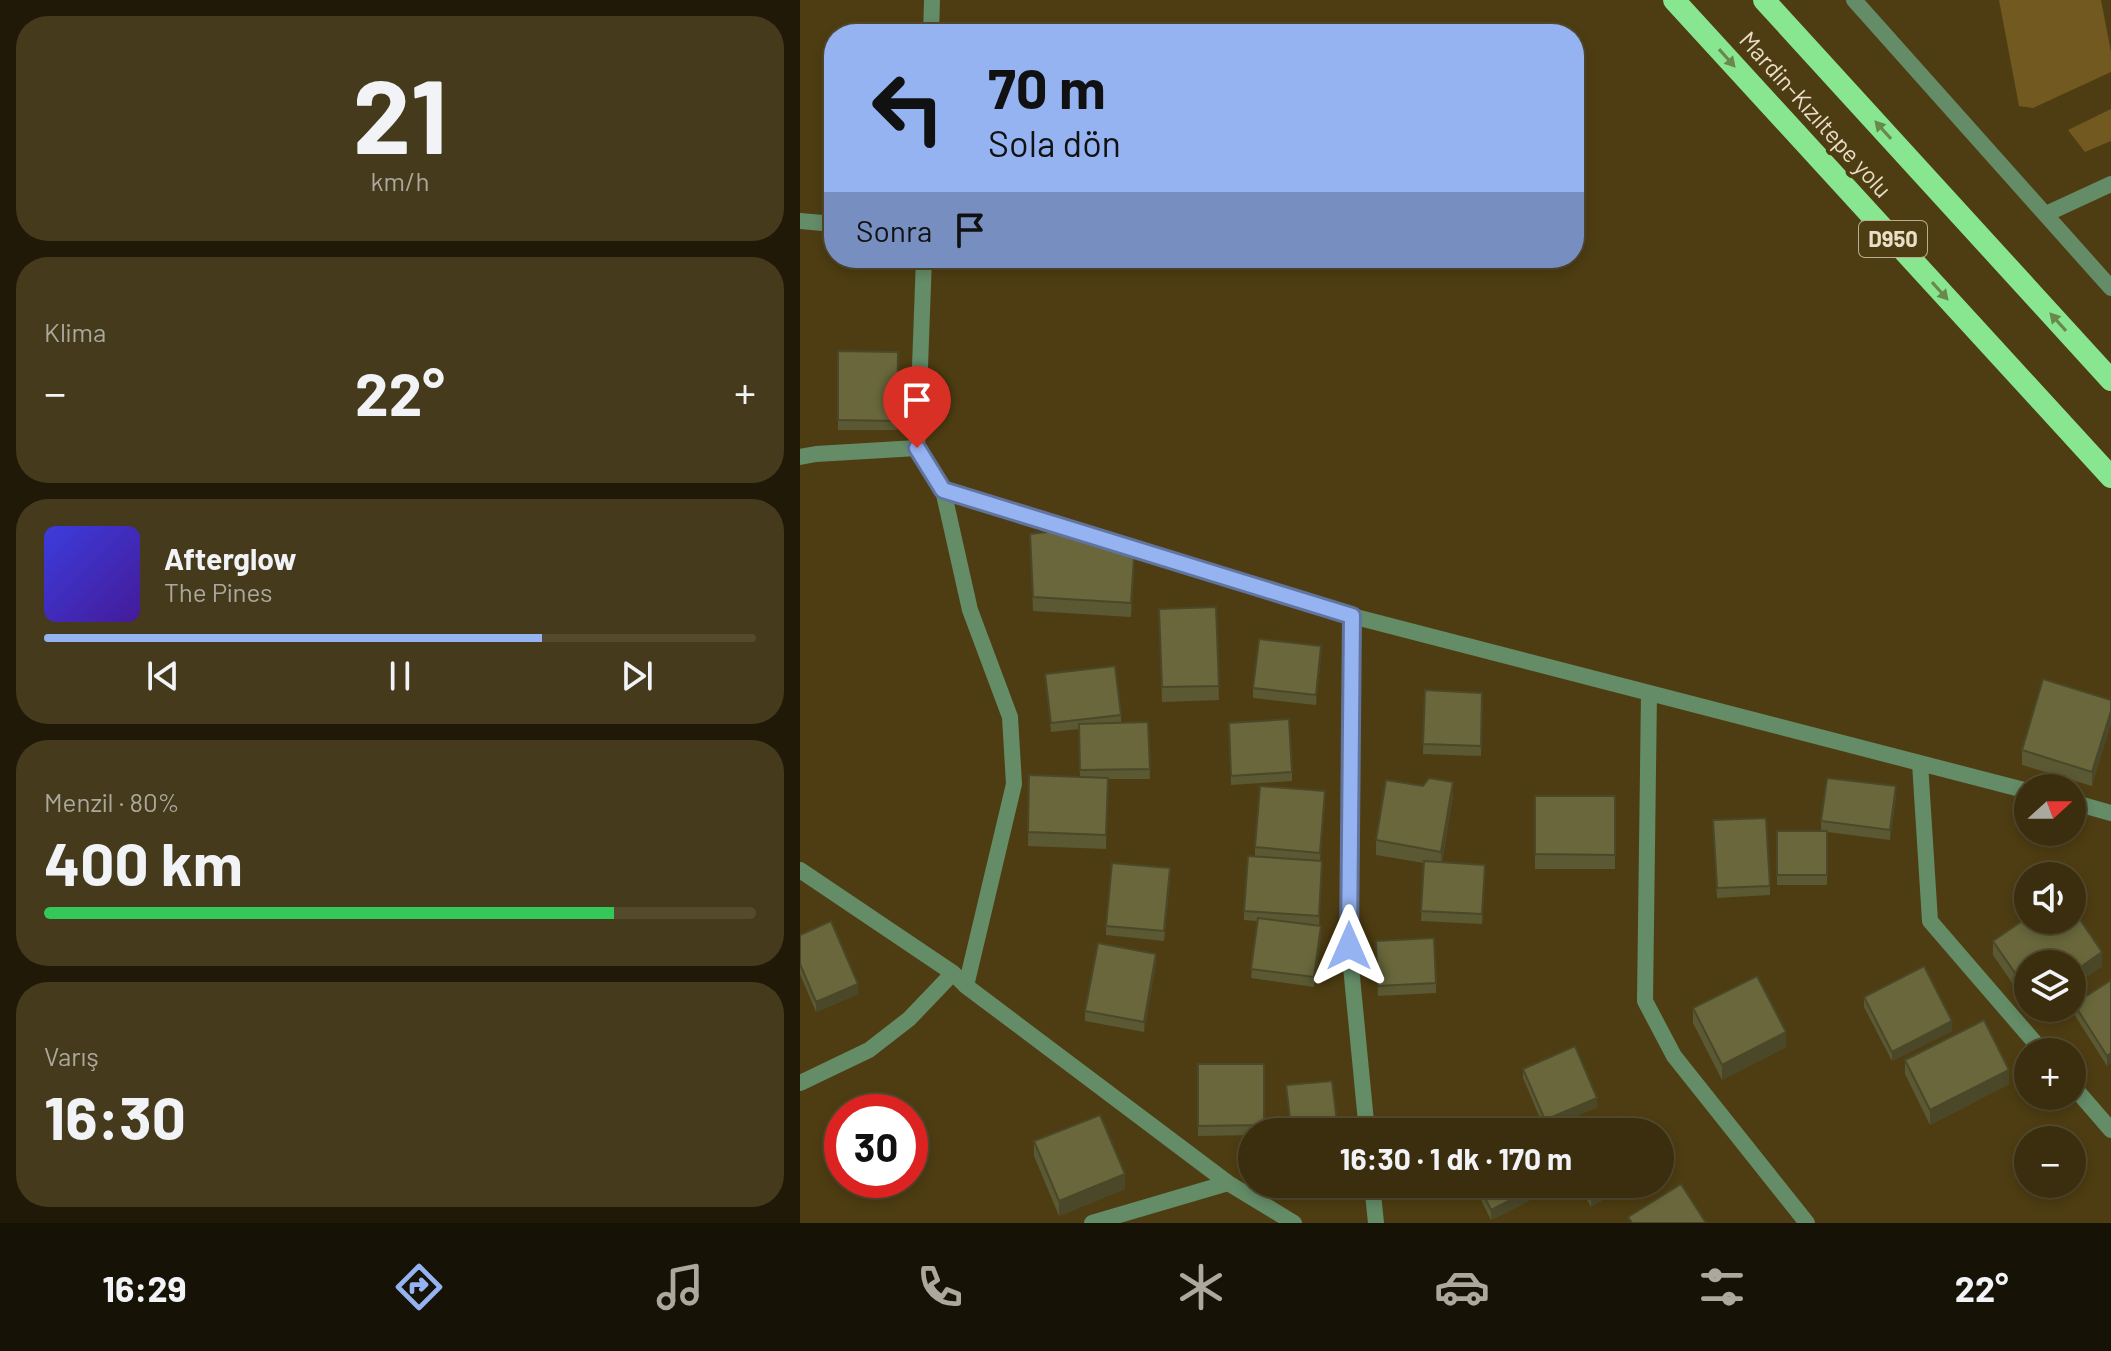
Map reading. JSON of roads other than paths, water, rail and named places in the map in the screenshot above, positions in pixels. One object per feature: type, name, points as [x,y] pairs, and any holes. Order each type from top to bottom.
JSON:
[{"type":"highway","name":"Mardin-Kızıltepe yolu","points":[[1674,0],[2111,477]]},
{"type":"highway","name":"Mardin-Kızıltepe yolu","points":[[1764,0],[2111,380]]},
{"type":"street","points":[[931,24],[932,0]]},
{"type":"street","points":[[1854,0],[2111,288]]},
{"type":"street","points":[[2046,214],[2111,184]]},
{"type":"street","points":[[800,221],[824,223]]},
{"type":"street","points":[[924,268],[917,448],[943,490],[970,610],[1010,717],[1014,784],[966,986]]},
{"type":"street","points":[[800,457],[917,448]]},
{"type":"street","points":[[943,490],[1352,616],[2014,787]]},
{"type":"street","points":[[1352,616],[1349,946],[1366,1118]]},
{"type":"street","points":[[1649,693],[1645,1001],[1674,1056],[1807,1223]]},
{"type":"street","points":[[1920,763],[1930,921],[2031,1038]]},
{"type":"street","points":[[2086,806],[2111,813]]},
{"type":"street","points":[[800,870],[953,973],[966,986],[1228,1183],[1294,1223]]},
{"type":"street","points":[[800,1083],[869,1050],[909,1019],[953,973]]},
{"type":"street","points":[[2086,1101],[2111,1130]]},
{"type":"street","points":[[1092,1223],[1228,1183]]},
{"type":"street","points":[[1373,1198],[1376,1223]]}]
